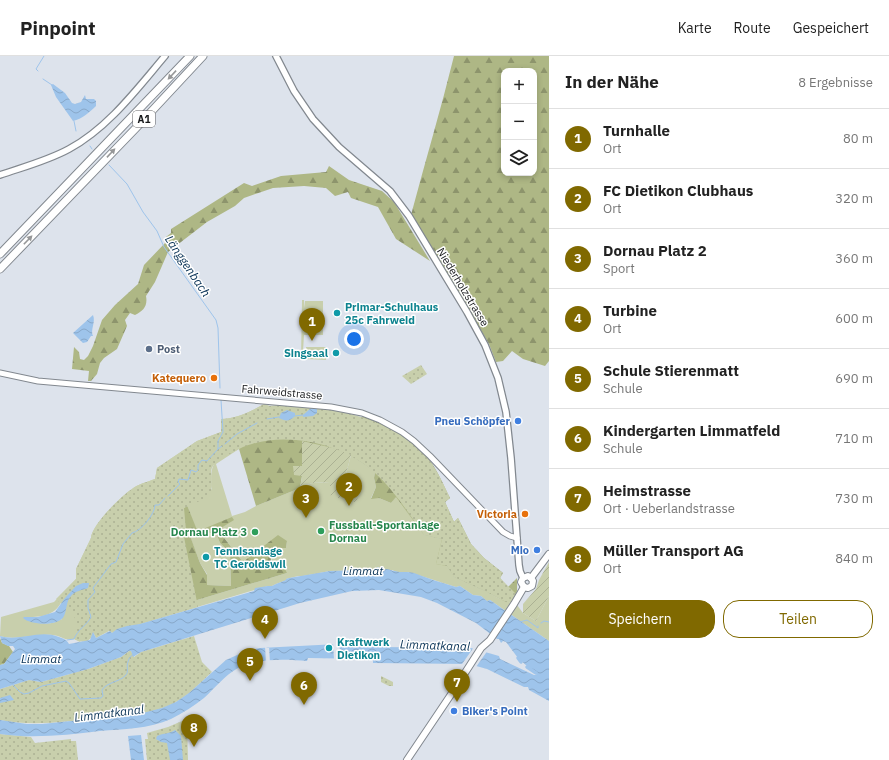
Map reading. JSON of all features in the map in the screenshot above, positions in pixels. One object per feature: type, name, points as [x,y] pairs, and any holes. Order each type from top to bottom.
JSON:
[{"type":"highway","name":"A1","points":[[0,254],[190,56]]},
{"type":"highway","name":"A1","points":[[0,269],[203,56]]},
{"type":"main road","points":[[0,175],[46,160],[82,141],[111,117],[165,56]]},
{"type":"main road","name":"Niederholzstrasse","points":[[276,56],[294,91],[313,119],[339,147],[390,191],[409,216],[467,312],[485,345],[498,378],[506,412],[519,569],[523,578]]},
{"type":"main road","points":[[531,578],[549,554]]},
{"type":"main road","points":[[407,760],[481,648],[488,642],[512,608],[524,587],[522,584],[523,578],[526,576],[531,578]]},
{"type":"main road","points":[[524,587],[528,588],[532,586],[533,581],[531,578]]},
{"type":"street","name":"Fahrweidstrasse","points":[[0,373],[38,381],[331,407],[362,413],[387,424],[414,441],[503,532],[517,538]]},
{"type":"green space","points":[[454,56],[549,56],[549,361],[545,366],[523,359],[512,351],[503,361],[496,362],[489,344],[411,215]]},
{"type":"green space","points":[[329,166],[349,180],[382,191],[394,202],[430,261],[396,239],[378,207],[351,198],[348,192],[335,196],[326,188],[304,186],[273,188],[244,198],[235,206],[207,222],[168,252],[155,282],[146,296],[144,308],[135,315],[130,313],[125,320],[127,326],[117,349],[104,358],[100,363],[97,374],[91,381],[88,381],[89,371],[72,369],[74,347],[79,352],[80,359],[84,360],[88,356],[102,320],[115,305],[138,284],[144,265],[166,242],[166,237],[171,233],[171,229],[244,183],[252,186],[281,176],[326,172]]},
{"type":"green space","points":[[302,300],[304,300],[304,308],[305,301],[323,301],[323,335],[304,335],[303,351],[305,351],[305,359],[301,359]]},
{"type":"green space","points":[[306,347],[326,347],[326,360],[306,359]]},
{"type":"green space","points":[[421,365],[427,374],[411,384],[402,376]]},
{"type":"green space","points":[[264,404],[270,406],[282,405],[239,449],[216,464],[232,516],[245,512],[312,483],[330,482],[338,498],[351,498],[357,502],[346,474],[351,455],[375,472],[374,478],[376,487],[371,498],[379,498],[391,503],[396,496],[424,535],[442,539],[447,566],[454,577],[500,599],[517,605],[523,613],[536,621],[549,596],[549,641],[490,600],[487,601],[481,596],[473,595],[460,586],[456,587],[410,572],[396,572],[393,570],[382,570],[376,568],[373,570],[330,571],[298,576],[286,579],[287,580],[272,586],[140,624],[111,626],[287,573],[276,568],[272,560],[271,551],[275,548],[286,548],[287,541],[243,562],[221,534],[221,528],[231,517],[216,533],[220,543],[230,553],[231,586],[207,585],[207,574],[200,563],[186,530],[196,530],[187,505],[212,489],[211,473],[214,464],[80,642],[74,639],[53,635],[13,638],[0,636],[1,617],[54,602],[76,579],[76,569],[92,533],[101,519],[121,498],[137,486],[155,479],[157,468],[197,441],[221,432],[221,419],[238,416]],"holes":[[[62,601],[62,619],[52,623],[43,623],[24,617],[36,617],[51,613]]]},
{"type":"green space","points":[[264,404],[269,406],[304,406],[344,412],[381,425],[399,434],[415,446],[429,460],[441,479],[450,498],[445,502],[454,522],[458,518],[471,544],[484,558],[503,573],[500,578],[516,594],[512,603],[506,602],[454,577],[447,566],[436,564],[442,539],[424,535],[389,487],[363,463],[333,448],[317,444],[300,441],[267,441],[243,447],[217,462],[211,473],[212,489],[210,493],[202,500],[184,508],[186,530],[184,537],[198,607],[130,626],[112,633],[109,631],[96,638],[93,632],[91,638],[86,641],[74,639],[76,635],[76,622],[73,613],[56,599],[76,579],[76,569],[92,533],[101,519],[114,504],[127,493],[143,483],[155,479],[157,468],[197,441],[221,432],[221,419],[243,414]]},
{"type":"green space","points":[[364,417],[392,429],[409,440],[425,454],[436,470],[450,498],[445,502],[454,522],[458,518],[471,544],[484,558],[503,573],[500,578],[508,587],[517,578],[517,591],[514,599],[506,602],[454,577],[447,566],[436,564],[442,539],[424,535],[396,497],[391,503],[379,498],[371,499],[376,487],[374,478],[375,472],[351,455],[302,466],[293,466],[302,476],[300,488],[256,506],[239,449],[235,444]]},
{"type":"green space","points":[[302,441],[333,448],[351,455],[346,474],[353,476],[358,502],[351,502],[351,498],[338,498],[330,495],[330,482],[312,483],[300,488],[302,476],[294,475],[293,466],[302,466]]},
{"type":"green space","points":[[187,505],[197,530],[186,530],[189,533],[200,563],[207,575],[207,585],[231,586],[230,553],[220,543],[216,533],[210,533],[203,529],[232,517],[234,520],[221,528],[221,534],[243,562],[278,535],[287,541],[286,548],[275,548],[271,552],[271,562],[277,569],[284,567],[287,573],[111,626],[95,592]]},
{"type":"green space","points":[[549,562],[549,596],[536,621],[523,613],[523,604],[536,589],[539,580]]},
{"type":"green space","points":[[194,636],[202,662],[212,672],[186,695],[168,706],[136,714],[64,722],[26,723],[0,720],[0,689],[29,680],[41,682],[88,669],[121,657],[129,651],[131,651],[134,657],[141,652]]},
{"type":"green space","points":[[0,638],[2,643],[9,646],[13,652],[4,664],[0,665]]},
{"type":"green space","points":[[381,676],[393,682],[393,686],[389,686],[381,682]]},
{"type":"green space","points":[[182,721],[187,721],[188,760],[147,760],[145,739],[148,739],[147,733]]},
{"type":"green space","points":[[0,734],[31,737],[35,743],[71,739],[71,741],[76,741],[78,760],[0,760]]},
{"type":"water","points":[[53,84],[65,93],[72,103],[75,104],[81,102],[85,95],[86,99],[94,99],[96,101],[96,106],[83,117],[73,121],[56,97],[51,85]]},
{"type":"water","points":[[93,315],[93,336],[91,336],[87,342],[83,343],[73,333]]},
{"type":"water","points":[[311,408],[317,409],[317,413],[313,416],[303,417],[303,415]]},
{"type":"water","points":[[287,410],[295,413],[295,416],[288,420],[279,418],[281,413]]},
{"type":"water","name":"Limmat","points":[[378,567],[382,571],[386,569],[397,572],[412,572],[456,587],[460,586],[473,595],[481,596],[487,601],[490,600],[549,641],[549,701],[529,690],[528,687],[524,687],[487,669],[469,664],[373,663],[373,659],[308,658],[307,661],[272,660],[254,662],[238,668],[229,674],[204,698],[192,707],[171,719],[154,725],[50,736],[0,734],[0,720],[27,724],[42,724],[139,714],[162,708],[176,702],[189,693],[226,660],[246,651],[260,648],[338,644],[341,647],[367,647],[367,645],[372,645],[372,647],[471,648],[499,656],[500,659],[537,675],[518,658],[506,642],[503,641],[501,643],[499,639],[476,623],[437,603],[421,597],[379,590],[352,591],[300,603],[141,652],[133,657],[131,651],[129,651],[121,657],[88,669],[41,682],[29,680],[0,689],[0,665],[4,664],[15,649],[13,646],[8,646],[2,643],[0,636],[15,638],[44,634],[65,639],[69,644],[90,640],[93,632],[96,638],[110,631],[112,633],[117,629],[127,626],[140,624],[254,591],[255,588],[272,586],[289,578],[330,571],[373,570]]},
{"type":"water","points":[[83,583],[89,583],[88,588],[71,596],[68,600],[64,616],[61,620],[44,624],[32,622],[23,618],[38,617],[55,612],[76,586]]},
{"type":"water","points":[[10,695],[14,700],[0,703],[0,698]]},
{"type":"water","points":[[175,730],[181,736],[183,760],[170,760],[167,743],[156,739],[157,736]]},
{"type":"water","points":[[141,735],[144,760],[131,760],[128,736]]},
{"type":"pier","points":[[333,643],[338,643],[337,646],[351,659],[334,659]]},
{"type":"pier","points":[[265,646],[269,648],[269,646],[270,663],[266,663]]},
{"type":"pier","points":[[474,647],[488,650],[476,667],[462,664]]},
{"type":"waterway","points":[[38,71],[36,69],[44,56]]},
{"type":"waterway","points":[[43,79],[52,85]]},
{"type":"waterway","points":[[74,121],[76,131]]},
{"type":"waterway","name":"Länggenbach","points":[[109,165],[127,184],[143,212],[157,231],[164,247],[216,320],[218,328],[220,388]]},
{"type":"waterway","name":"Länggenbach","points":[[168,496],[180,484],[178,482],[179,479],[188,480],[191,470],[196,472],[198,470],[198,465],[202,460],[207,461],[218,449],[218,441],[223,432],[221,400]]},
{"type":"waterway","points":[[295,416],[303,415]]},
{"type":"waterway","points":[[267,419],[279,417]]},
{"type":"waterway","points":[[225,444],[237,434],[257,423]]},
{"type":"waterway","name":"Länggenbach","points":[[218,449],[222,446]]},
{"type":"waterway","name":"Länggenbach","points":[[67,640],[74,639],[91,617],[88,608],[88,600],[95,592],[93,588],[111,564],[116,562],[123,544],[132,533],[136,532],[147,522],[153,513],[155,505],[159,505],[165,498]]},
{"type":"waterway","points":[[520,622],[527,620],[538,628],[538,626]]},
{"type":"waterway","points":[[541,623],[544,621],[549,622]]},
{"type":"waterway","points":[[12,684],[24,694],[42,686],[66,681],[80,699],[101,698],[103,696],[102,690],[104,687],[126,675],[128,660],[133,654]]},
{"type":"waterway","points":[[518,658],[521,662]]},
{"type":"waterway","points":[[527,667],[536,673]]},
{"type":"place","name":"Primar-Schulhaus 25c Fahrweid","points":[[337,313]]},
{"type":"place","name":"Turnhalle","points":[[312,341]]},
{"type":"place","name":"Post","points":[[149,349]]},
{"type":"place","name":"Singsaal","points":[[336,353]]},
{"type":"place","name":"Katequero","points":[[214,378]]},
{"type":"place","name":"Pneu Schöpfer","points":[[518,421]]},
{"type":"place","name":"FC Dietikon Clubhaus","points":[[349,506]]},
{"type":"place","name":"Victoria","points":[[525,514]]},
{"type":"place","name":"Dornau Platz 2","points":[[306,518]]},
{"type":"place","name":"Fussball-Sportanlage Dornau","points":[[321,531]]},
{"type":"place","name":"Dornau Platz 3","points":[[255,532]]},
{"type":"place","name":"Mio","points":[[537,550]]},
{"type":"place","name":"Tennisanlage TC Geroldswil","points":[[206,557]]},
{"type":"place","name":"Turbine","points":[[265,639]]},
{"type":"place","name":"Kraftwerk Dietikon","points":[[329,648]]},
{"type":"place","name":"Schule Stierenmatt","points":[[250,681]]},
{"type":"place","name":"Heimstrasse","points":[[457,702]]},
{"type":"place","name":"Kindergarten Limmatfeld","points":[[304,705]]},
{"type":"place","name":"Biker's Point","points":[[454,711]]},
{"type":"place","name":"Müller Transport AG","points":[[194,747]]},
{"type":"water label","name":"Limmatkanal","points":[[435,645]]},
{"type":"water label","name":"Limmatkanal","points":[[109,713]]}]
